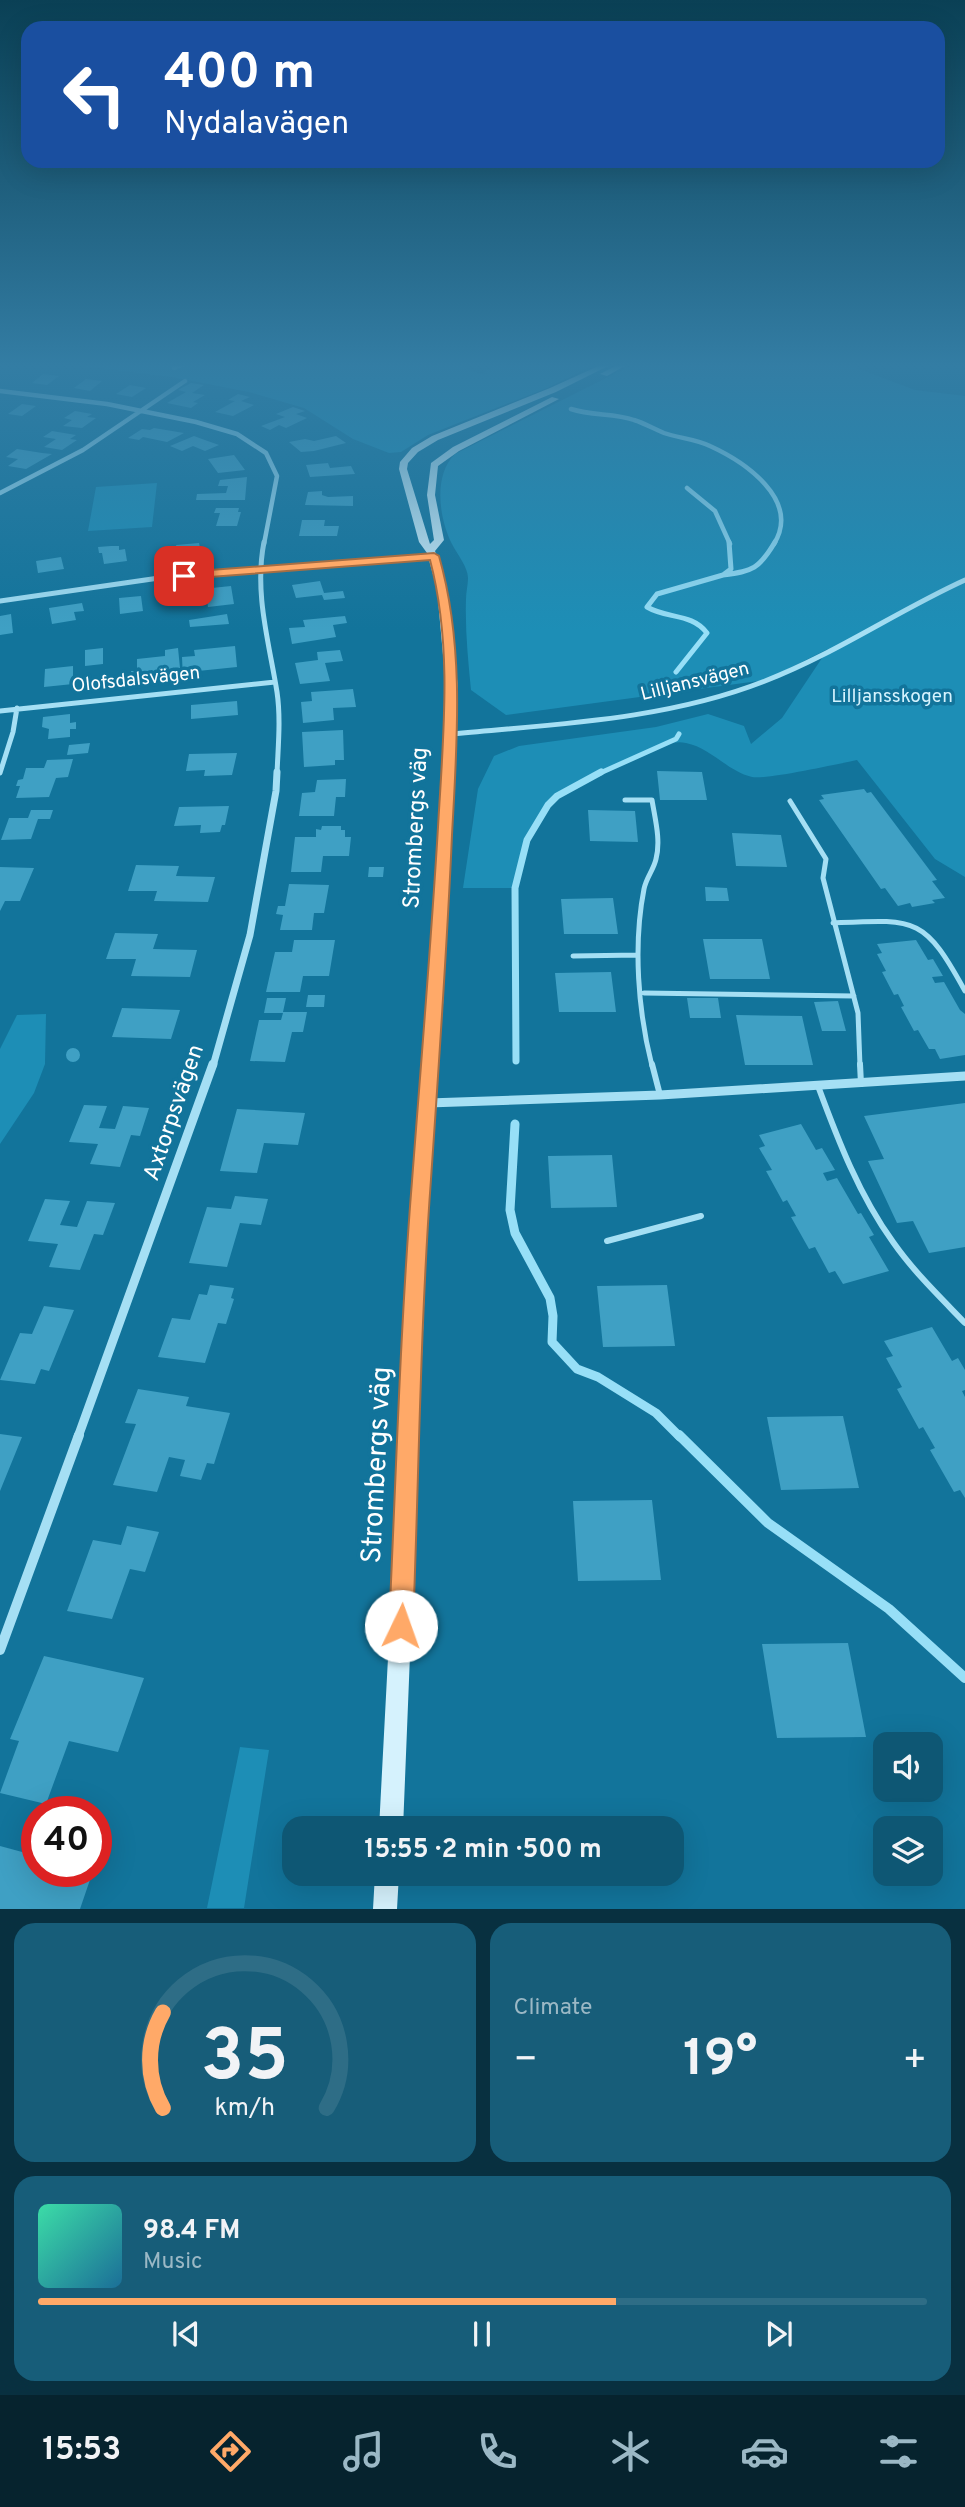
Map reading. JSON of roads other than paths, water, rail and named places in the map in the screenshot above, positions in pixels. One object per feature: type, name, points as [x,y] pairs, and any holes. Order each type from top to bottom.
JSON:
[{"type":"street","points":[[0,493],[79,452]]},
{"type":"street","name":"Axtorpsvägen","points":[[0,1650],[207,1086],[250,935],[276,791],[279,724],[275,682],[265,633],[259,568],[276,476],[265,452]]},
{"type":"street","points":[[413,452],[404,462],[404,476],[424,542],[433,552]]},
{"type":"street","points":[[433,552],[439,540],[431,495],[435,465],[452,452]]},
{"type":"street","points":[[0,601],[159,578],[433,552]]},
{"type":"street","name":"Strombergs väg","points":[[392,1816],[421,1183],[436,1005],[451,734],[449,642],[433,552]]},
{"type":"street","name":"Lilljansvägen","points":[[451,734],[610,717],[718,696],[766,680],[965,580]]},
{"type":"street","name":"Olofsdalsvägen","points":[[0,711],[275,682]]},
{"type":"street","points":[[0,773],[17,708]]},
{"type":"street","points":[[428,1103],[660,1095],[965,1076]]},
{"type":"street","points":[[385,1909],[386,1886]]},
{"type":"lane","points":[[625,800],[652,800],[658,844],[656,860],[644,887],[638,955],[644,993],[646,1041],[660,1095]]},
{"type":"lane","points":[[790,801],[826,859],[822,878],[858,1013],[861,1084]]},
{"type":"lane","points":[[833,923],[906,922],[924,930],[938,943],[965,990]]},
{"type":"lane","points":[[573,956],[638,955]]},
{"type":"lane","points":[[644,993],[853,996]]},
{"type":"lane","points":[[818,1086],[847,1163],[865,1199],[905,1260],[965,1323]]},
{"type":"lane","points":[[607,1241],[701,1216]]},
{"type":"waterway","points":[[722,452],[753,472],[775,498],[780,512],[780,528],[774,543]]},
{"type":"waterway","points":[[687,488],[715,511],[730,544]]},
{"type":"waterway","points":[[723,575],[731,569],[729,542]]},
{"type":"waterway","points":[[723,575],[754,567],[774,543]]},
{"type":"waterway","points":[[676,672],[707,633],[694,622],[647,607],[657,594],[723,575]]},
{"type":"waterway","points":[[598,774],[676,739],[679,734]]},
{"type":"waterway","points":[[516,1061],[515,888],[527,840],[548,805],[557,796],[601,772]]},
{"type":"waterway","points":[[515,1124],[510,1210],[515,1233],[550,1298],[553,1316],[552,1342],[577,1369],[598,1377],[656,1413],[680,1437]]},
{"type":"waterway","points":[[679,1435],[768,1523],[889,1609],[965,1678]]},
{"type":"park label","name":"Lilljansskogen","points":[[892,697]]}]
